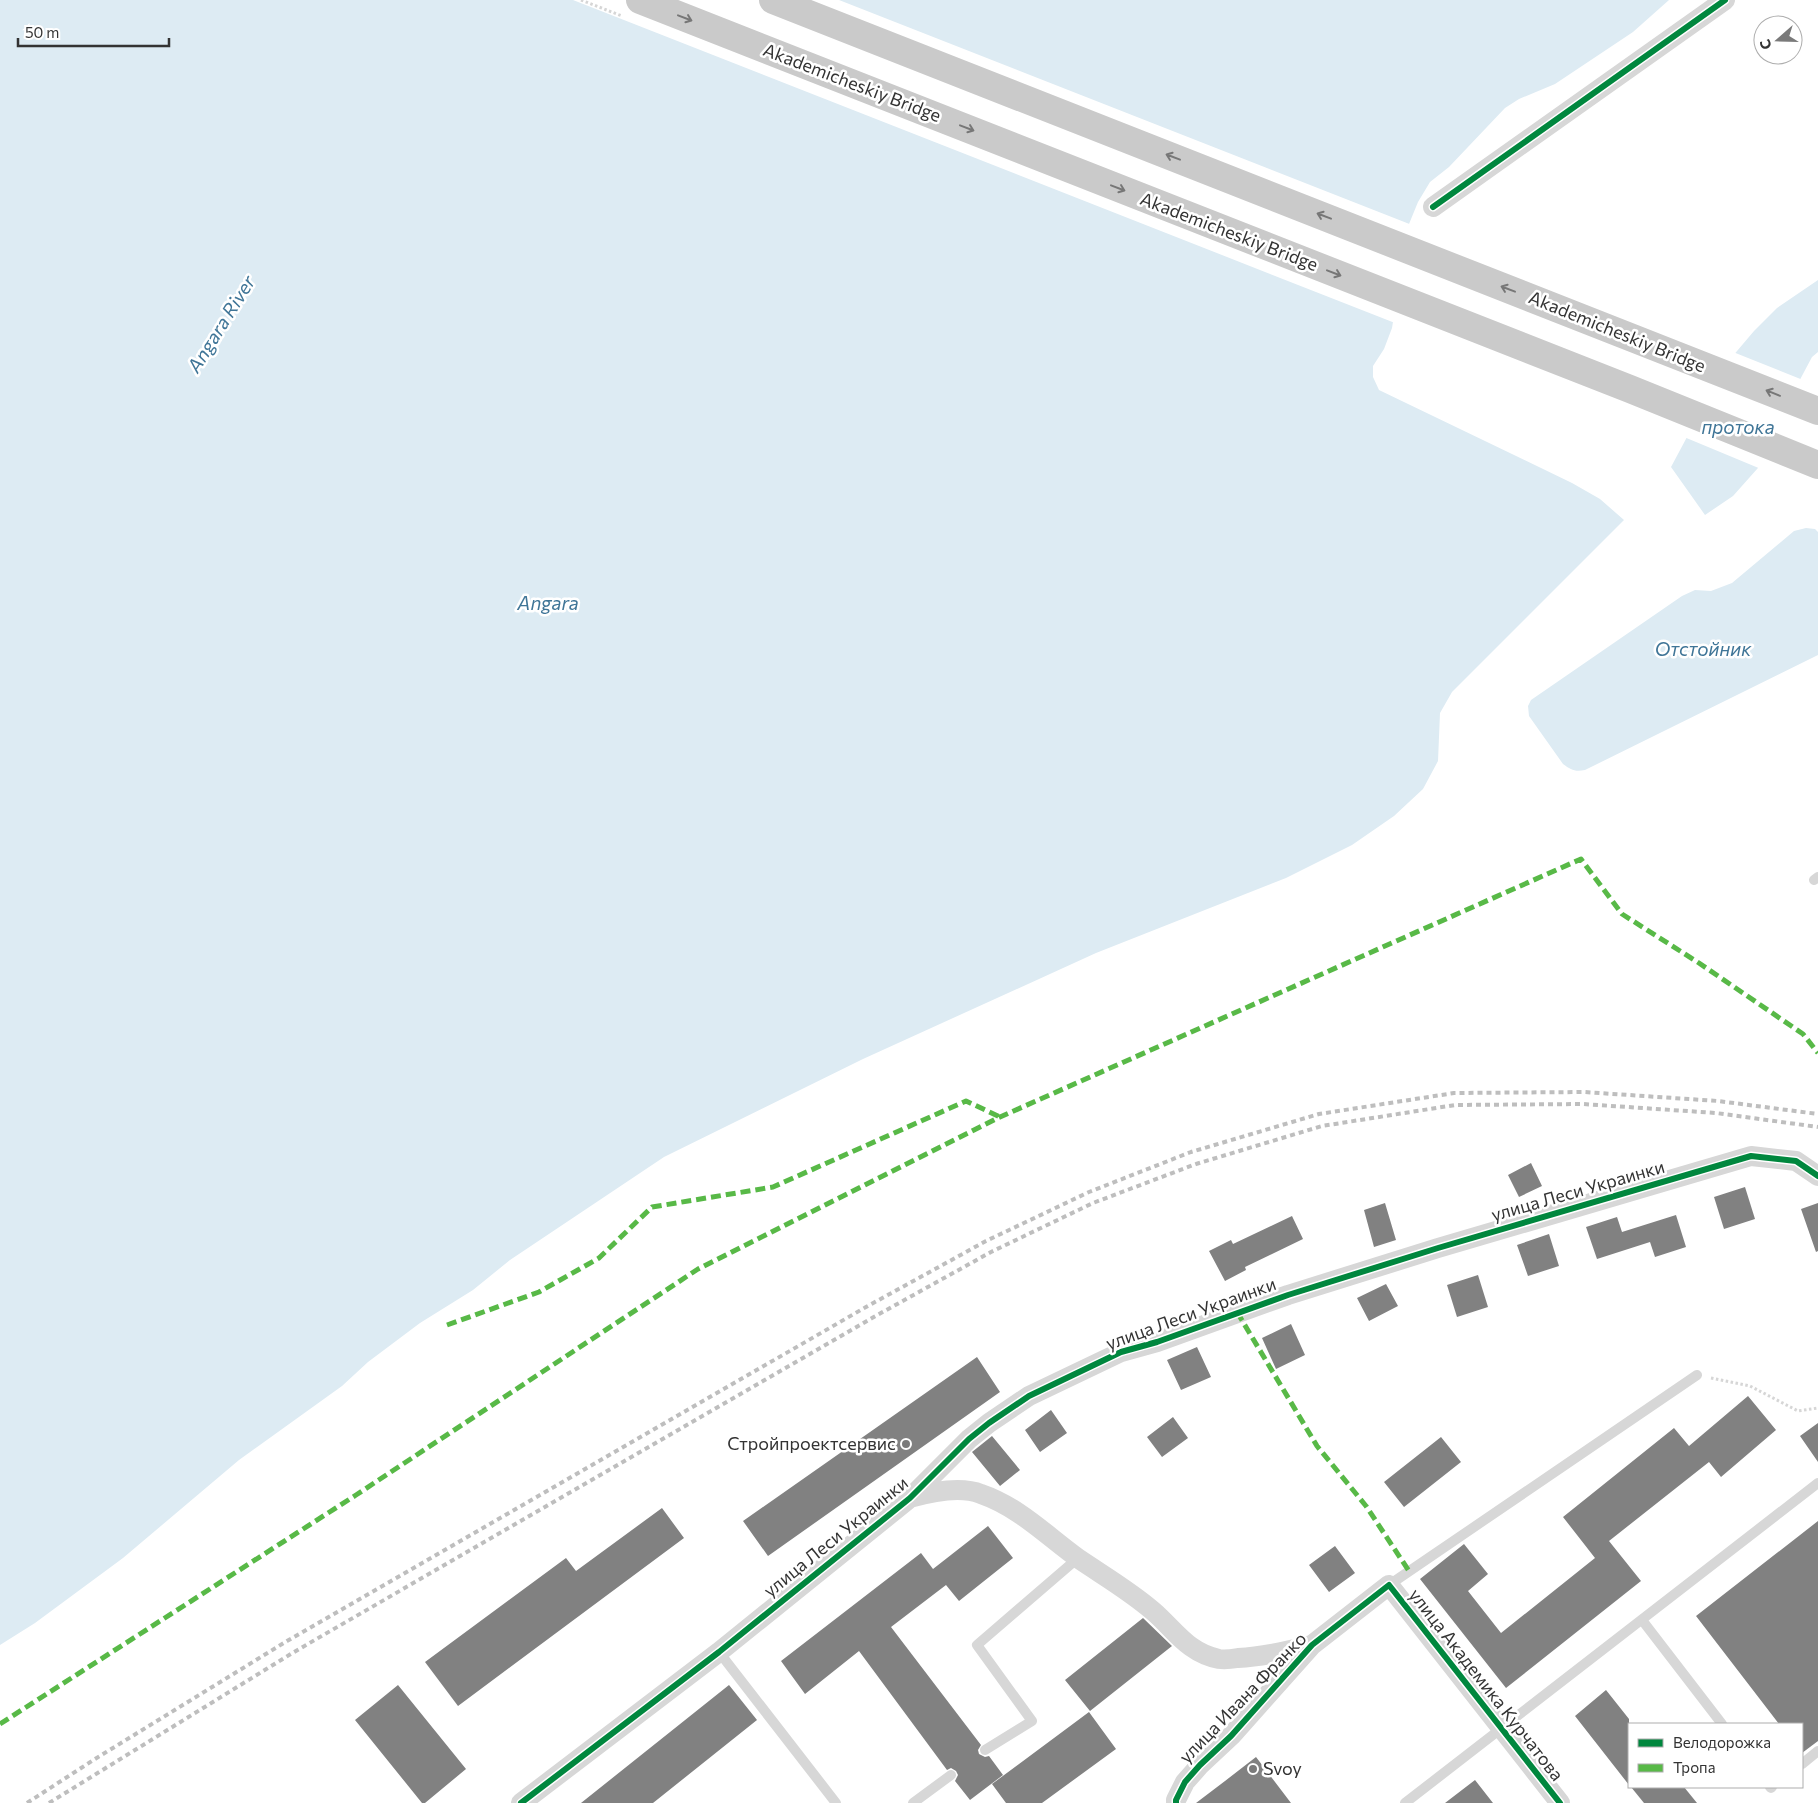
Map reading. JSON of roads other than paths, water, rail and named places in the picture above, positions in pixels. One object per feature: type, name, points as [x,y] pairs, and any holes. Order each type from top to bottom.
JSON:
[{"type":"main road","name":"Akademicheskiy Bridge","points":[[640,0],[1630,389],[1818,465]]},
{"type":"main road","name":"Akademicheskiy Bridge","points":[[773,0],[1818,411]]},
{"type":"street","points":[[1433,207],[1725,0]]},
{"type":"street","name":"улица Леси Украинки","points":[[520,1803],[719,1652],[910,1498],[969,1439],[989,1422],[1029,1396],[1121,1352],[1157,1342],[1288,1295],[1438,1248],[1751,1156],[1796,1162],[1818,1176]]},
{"type":"street","points":[[910,1498],[931,1492],[956,1490],[980,1493],[1033,1522],[1078,1558],[1128,1591],[1154,1612],[1190,1648],[1200,1653],[1220,1659],[1258,1657],[1312,1645]]},
{"type":"street","name":"улица Ивана Франко","points":[[1176,1803],[1185,1782],[1231,1736],[1312,1645],[1390,1585]]},
{"type":"street","name":"улица Академика Курчатова","points":[[1390,1585],[1560,1803]]},
{"type":"lane","points":[[1390,1585],[1697,1375]]},
{"type":"lane","points":[[1406,1803],[1818,1483]]},
{"type":"lane","points":[[985,1750],[1032,1721],[976,1645],[1078,1558]]},
{"type":"lane","points":[[1642,1620],[1721,1723]]},
{"type":"lane","points":[[719,1652],[836,1803]]},
{"type":"lane","points":[[1803,1763],[1818,1751]]},
{"type":"lane","points":[[913,1803],[951,1775]]},
{"type":"water","name":"Angara","points":[[0,0],[1669,0],[1633,32],[1555,84],[1519,99],[1505,108],[1449,167],[1430,182],[1418,202],[1409,224],[1392,328],[1384,349],[1373,366],[1373,377],[1379,390],[1572,483],[1600,499],[1624,520],[1452,692],[1440,713],[1438,761],[1423,789],[1394,816],[1352,845],[1286,878],[1096,953],[863,1059],[664,1157],[510,1260],[473,1290],[420,1323],[368,1362],[342,1386],[239,1460],[123,1558],[35,1623],[0,1645]]},
{"type":"water","name":"протока","points":[[1818,280],[1818,352],[1812,357],[1795,389],[1774,450],[1733,496],[1705,515],[1671,467],[1726,364],[1754,331],[1777,308]]},
{"type":"water","name":"Отстойник","points":[[1806,528],[1815,529],[1818,532],[1818,655],[1585,770],[1573,770],[1563,764],[1529,716],[1528,706],[1531,700],[1682,596],[1695,590],[1711,591],[1732,583],[1794,531]]},
{"type":"railway","points":[[27,1803],[287,1641],[866,1307],[986,1241],[1089,1192],[1191,1152],[1319,1114],[1454,1093],[1584,1092],[1718,1101],[1818,1114]]},
{"type":"railway","points":[[49,1803],[294,1652],[872,1318],[991,1252],[1093,1203],[1196,1164],[1322,1126],[1455,1105],[1583,1104],[1716,1113],[1818,1127]]},
{"type":"place","name":"Стройпроектсервис","points":[[906,1444]]},
{"type":"place","name":"Svoy","points":[[1253,1769]]},
{"type":"water label","name":"Angara River","points":[[221,324]]}]
